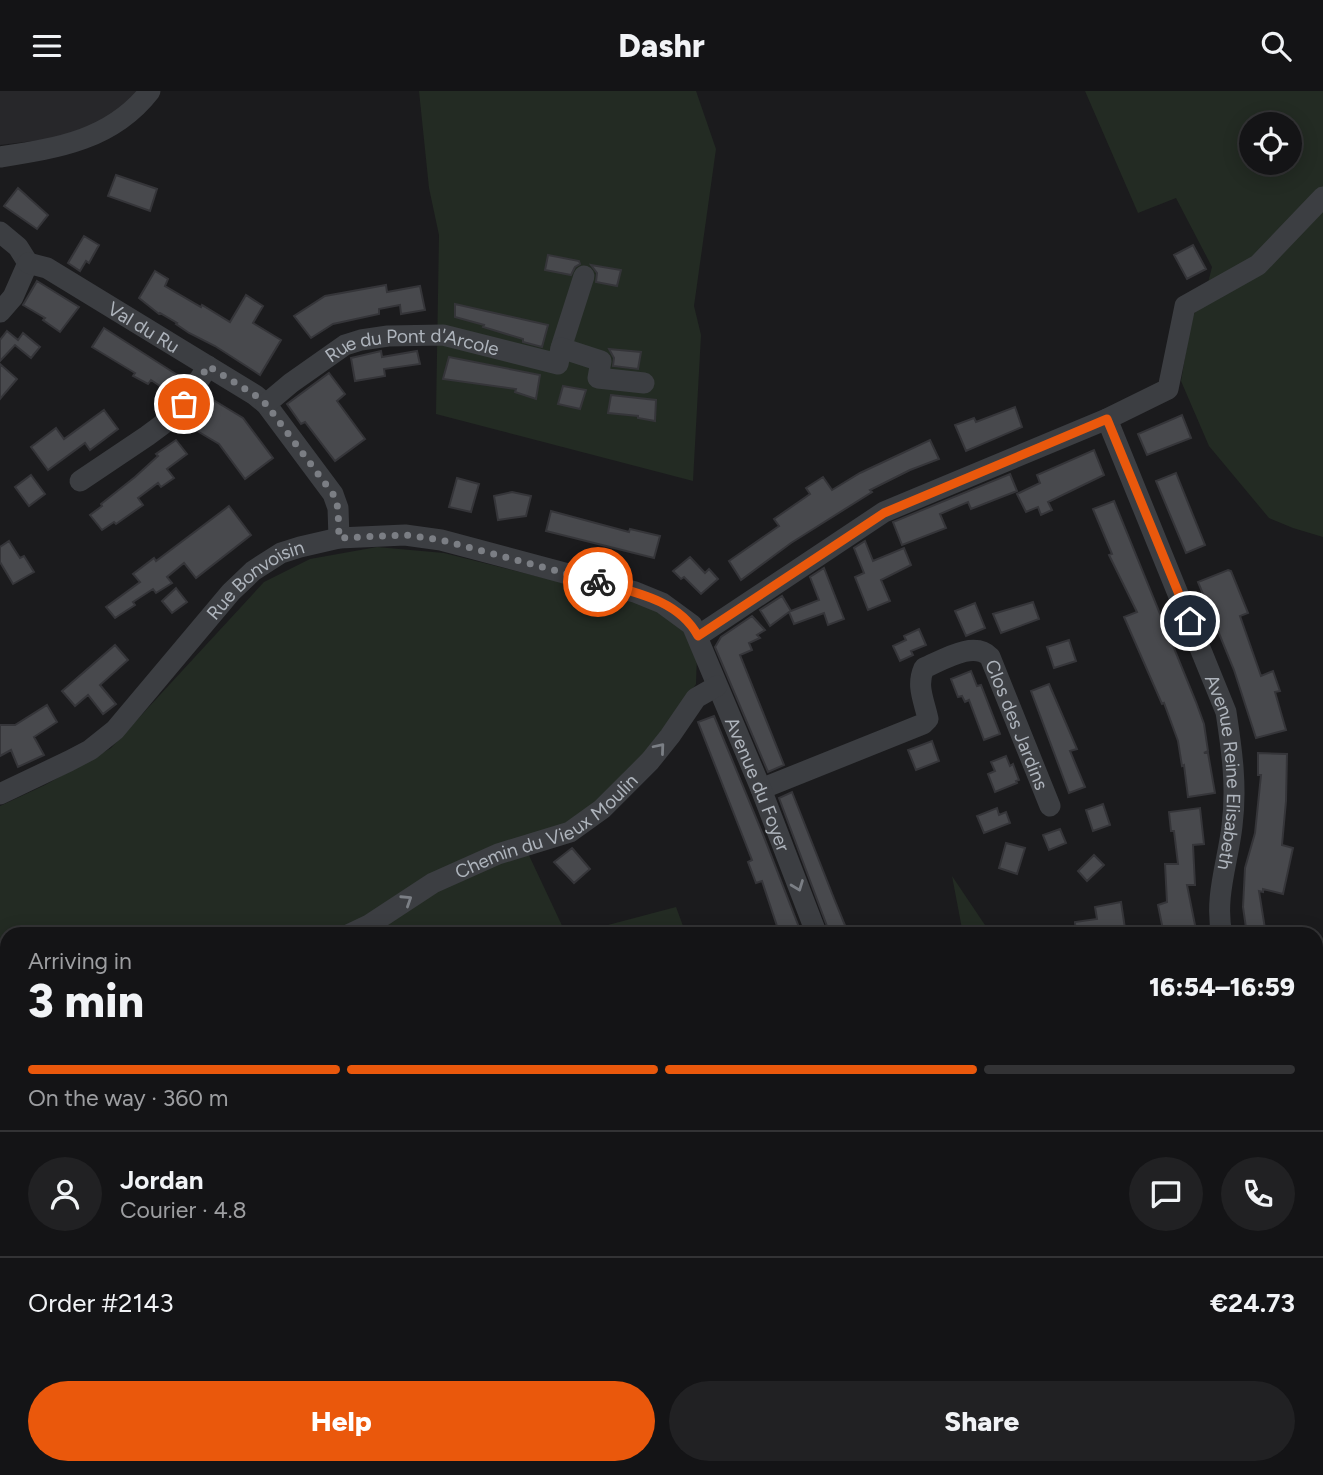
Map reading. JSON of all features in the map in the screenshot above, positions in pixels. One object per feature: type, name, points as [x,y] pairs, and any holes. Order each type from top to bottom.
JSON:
[{"type":"street","points":[[0,157],[54,148],[104,132],[140,104],[150,91]]},
{"type":"street","points":[[698,636],[884,513],[1107,419],[1168,389],[1185,306],[1258,265],[1323,197]]},
{"type":"street","points":[[0,232],[18,247],[28,263],[13,297],[0,312]]},
{"type":"street","name":"Val du Ru","points":[[28,263],[47,268],[266,404],[333,494],[338,508],[339,538]]},
{"type":"street","points":[[584,276],[561,348],[601,361],[598,378],[644,383]]},
{"type":"street","name":"Rue du Pont d'Arcole","points":[[266,404],[345,345],[361,340],[443,335],[558,364],[561,348]]},
{"type":"street","points":[[80,481],[178,413],[208,366]]},
{"type":"street","name":"Avenue Reine Elisabeth","points":[[1107,419],[1226,712],[1234,760],[1235,800],[1220,896],[1220,927]]},
{"type":"street","name":"Rue Bonvoisin","points":[[0,794],[90,750],[115,730],[231,592],[253,571],[281,553],[339,538],[393,535],[429,538],[538,565],[635,592],[662,603],[692,625],[698,636]]},
{"type":"street","name":"Avenue du Foyer","points":[[698,636],[814,927]]},
{"type":"street","name":"Clos des Jardins","points":[[761,789],[923,724],[928,719],[919,688],[924,668],[966,651],[978,650],[985,651],[990,657],[1050,806]]},
{"type":"street","name":"Chemin du Vieux Moulin","points":[[365,927],[433,883],[498,854],[570,832],[602,809],[649,761],[696,698],[718,686]]},
{"type":"shaded area","points":[[0,91],[144,91],[137,99],[75,136],[0,145]]},
{"type":"shaded area","points":[[419,91],[696,91],[716,149],[694,306],[701,335],[693,481],[436,414],[439,235],[429,188]]},
{"type":"shaded area","points":[[1085,91],[1323,91],[1323,188],[1260,257],[1207,287],[1212,267],[1176,198],[1138,213]]},
{"type":"shaded area","points":[[1323,205],[1323,537],[1269,518],[1209,446],[1181,381],[1192,316],[1208,298]]},
{"type":"shaded area","points":[[377,547],[444,553],[648,604],[681,625],[697,654],[696,684],[662,735],[584,816],[525,847],[563,927],[0,927],[0,806],[45,785],[111,748],[264,582],[310,559]]},
{"type":"shaded area","points":[[952,876],[986,927],[962,927]]},
{"type":"shaded area","points":[[676,907],[683,927],[600,927]]},
{"type":"building","points":[[116,175],[157,189],[150,211],[108,196]]},
{"type":"building","points":[[18,188],[48,215],[37,229],[4,206]]},
{"type":"building","points":[[84,236],[99,245],[89,263],[86,261],[80,271],[68,263]]},
{"type":"building","points":[[1193,245],[1206,269],[1187,279],[1174,255]]},
{"type":"building","points":[[548,255],[579,261],[580,264],[571,275],[545,270]]},
{"type":"building","points":[[591,265],[621,270],[617,286],[596,282],[597,273]]},
{"type":"building","points":[[155,271],[168,279],[165,286],[230,322],[246,295],[263,306],[253,323],[281,340],[260,375],[159,314],[139,298]]},
{"type":"building","points":[[37,281],[79,307],[60,332],[43,320],[45,318],[23,305]]},
{"type":"building","points":[[386,285],[387,292],[420,286],[425,310],[401,314],[400,305],[379,309],[379,314],[333,324],[311,338],[294,316],[325,296]]},
{"type":"building","points":[[455,304],[548,325],[542,347],[455,317]]},
{"type":"building","points":[[104,328],[179,376],[169,392],[151,380],[148,384],[133,376],[135,373],[92,347]]},
{"type":"building","points":[[7,331],[18,340],[23,333],[40,347],[31,358],[15,345],[0,361],[0,340]]},
{"type":"building","points":[[609,349],[641,352],[638,369],[613,366],[614,358]]},
{"type":"building","points":[[381,351],[382,357],[417,351],[420,364],[384,369],[385,376],[355,381],[351,358]]},
{"type":"building","points":[[449,357],[540,375],[536,399],[515,392],[516,389],[443,379]]},
{"type":"building","points":[[0,364],[17,379],[0,399]]},
{"type":"building","points":[[329,373],[345,394],[337,401],[365,439],[335,461],[305,422],[301,424],[287,404]]},
{"type":"building","points":[[563,386],[586,390],[580,409],[558,404]]},
{"type":"building","points":[[205,395],[243,418],[273,458],[245,479],[219,444],[187,425]]},
{"type":"building","points":[[611,395],[656,400],[655,421],[608,413]]},
{"type":"building","points":[[1015,407],[1022,427],[966,451],[955,425],[974,418],[976,422]]},
{"type":"building","points":[[104,410],[118,429],[90,450],[85,443],[48,470],[31,447],[56,428],[64,439]]},
{"type":"building","points":[[1182,415],[1191,438],[1147,455],[1138,434]]},
{"type":"building","points":[[176,440],[187,454],[167,469],[174,478],[161,487],[158,483],[138,498],[143,505],[116,524],[114,522],[102,530],[90,515],[158,456],[156,454]]},
{"type":"building","points":[[930,440],[939,459],[870,490],[872,492],[791,543],[741,580],[729,561],[779,526],[774,519],[810,494],[806,488],[823,477],[832,490],[860,473]]},
{"type":"building","points":[[1094,450],[1104,475],[1048,502],[1052,510],[1041,515],[1038,507],[1026,512],[1017,494],[1040,483],[1037,475]]},
{"type":"building","points":[[1176,473],[1205,545],[1186,553],[1156,481]]},
{"type":"building","points":[[1010,474],[1017,491],[971,509],[968,502],[940,514],[946,528],[902,545],[893,522]]},
{"type":"building","points":[[31,475],[45,494],[29,506],[15,487]]},
{"type":"building","points":[[457,478],[479,484],[471,512],[449,507]]},
{"type":"building","points":[[512,492],[531,496],[526,516],[498,520],[494,496]]},
{"type":"building","points":[[1114,501],[1204,724],[1208,751],[1204,753],[1208,753],[1215,793],[1188,797],[1178,741],[1164,703],[1162,704],[1124,617],[1137,612],[1109,555],[1112,554],[1093,509]]},
{"type":"building","points":[[229,506],[251,535],[196,578],[184,563],[167,577],[172,583],[156,593],[153,589],[115,618],[106,607],[140,582],[133,574],[154,558],[156,561]]},
{"type":"building","points":[[551,511],[629,532],[630,529],[660,536],[654,558],[546,531]]},
{"type":"building","points":[[9,541],[20,558],[24,556],[34,572],[13,584],[0,562],[0,547]]},
{"type":"building","points":[[865,541],[873,561],[904,548],[911,565],[881,580],[890,601],[868,610],[855,577],[864,573],[854,548]]},
{"type":"building","points":[[690,557],[705,573],[709,569],[718,579],[701,594],[684,577],[681,579],[673,571]]},
{"type":"building","points":[[824,568],[844,619],[828,625],[824,613],[794,624],[789,612],[770,626],[760,610],[782,596],[791,611],[819,600],[810,577]]},
{"type":"building","points":[[1231,571],[1248,613],[1240,616],[1261,676],[1273,671],[1280,691],[1275,692],[1286,730],[1256,738],[1234,670],[1198,582]]},
{"type":"building","points":[[176,588],[187,602],[172,613],[162,601]]},
{"type":"building","points":[[1033,602],[1039,619],[1001,633],[993,614]]},
{"type":"building","points":[[975,603],[985,628],[966,636],[955,611]]},
{"type":"building","points":[[752,616],[765,630],[757,635],[760,638],[749,643],[752,650],[740,655],[784,765],[768,772],[715,647],[721,637]]},
{"type":"building","points":[[919,629],[926,645],[911,651],[913,655],[900,661],[893,646],[906,640],[904,636]]},
{"type":"building","points":[[1069,640],[1076,661],[1054,668],[1047,647]]},
{"type":"building","points":[[115,645],[128,660],[100,685],[116,704],[103,714],[88,695],[75,706],[62,691]]},
{"type":"building","points":[[971,671],[977,686],[981,685],[1000,734],[984,740],[969,700],[965,702],[962,696],[958,697],[951,679]]},
{"type":"building","points":[[1049,684],[1077,749],[1070,751],[1085,787],[1069,793],[1031,691]]},
{"type":"building","points":[[47,705],[57,722],[34,737],[44,755],[18,767],[11,750],[0,756],[0,725],[15,725]]},
{"type":"building","points":[[714,716],[799,927],[777,927],[762,881],[756,883],[748,862],[752,860],[698,722]]},
{"type":"building","points":[[932,741],[939,761],[916,770],[908,750]]},
{"type":"building","points":[[1258,753],[1287,754],[1282,845],[1293,848],[1283,894],[1263,889],[1263,892],[1259,891],[1265,927],[1246,927],[1243,907],[1245,868],[1255,833],[1261,775],[1258,775]]},
{"type":"building","points":[[1006,756],[1010,766],[1013,764],[1019,780],[995,792],[988,774],[995,771],[991,762]]},
{"type":"building","points":[[792,792],[846,927],[827,927],[779,798]]},
{"type":"building","points":[[1103,804],[1110,825],[1093,831],[1086,810]]},
{"type":"building","points":[[997,808],[999,815],[1006,812],[1010,823],[984,833],[977,816]]},
{"type":"building","points":[[1200,808],[1204,844],[1193,845],[1195,885],[1187,885],[1195,927],[1162,927],[1158,905],[1167,902],[1165,864],[1178,864],[1169,812]]},
{"type":"building","points":[[1060,829],[1066,843],[1049,850],[1043,835]]},
{"type":"building","points":[[1006,843],[1025,848],[1017,874],[999,868]]},
{"type":"building","points":[[572,848],[590,869],[574,883],[554,862]]},
{"type":"building","points":[[1094,855],[1104,865],[1087,881],[1078,871]]},
{"type":"building","points":[[1121,902],[1125,927],[1075,927],[1075,922],[1097,919],[1095,907]]},
{"type":"way so far","points":[[184,404],[208,366],[266,404],[333,494],[338,508],[339,538],[405,535],[441,540],[598,582]]},
{"type":"route","points":[[598,582],[662,603],[679,613],[692,625],[698,636],[884,513],[1107,419],[1190,621]]}]
